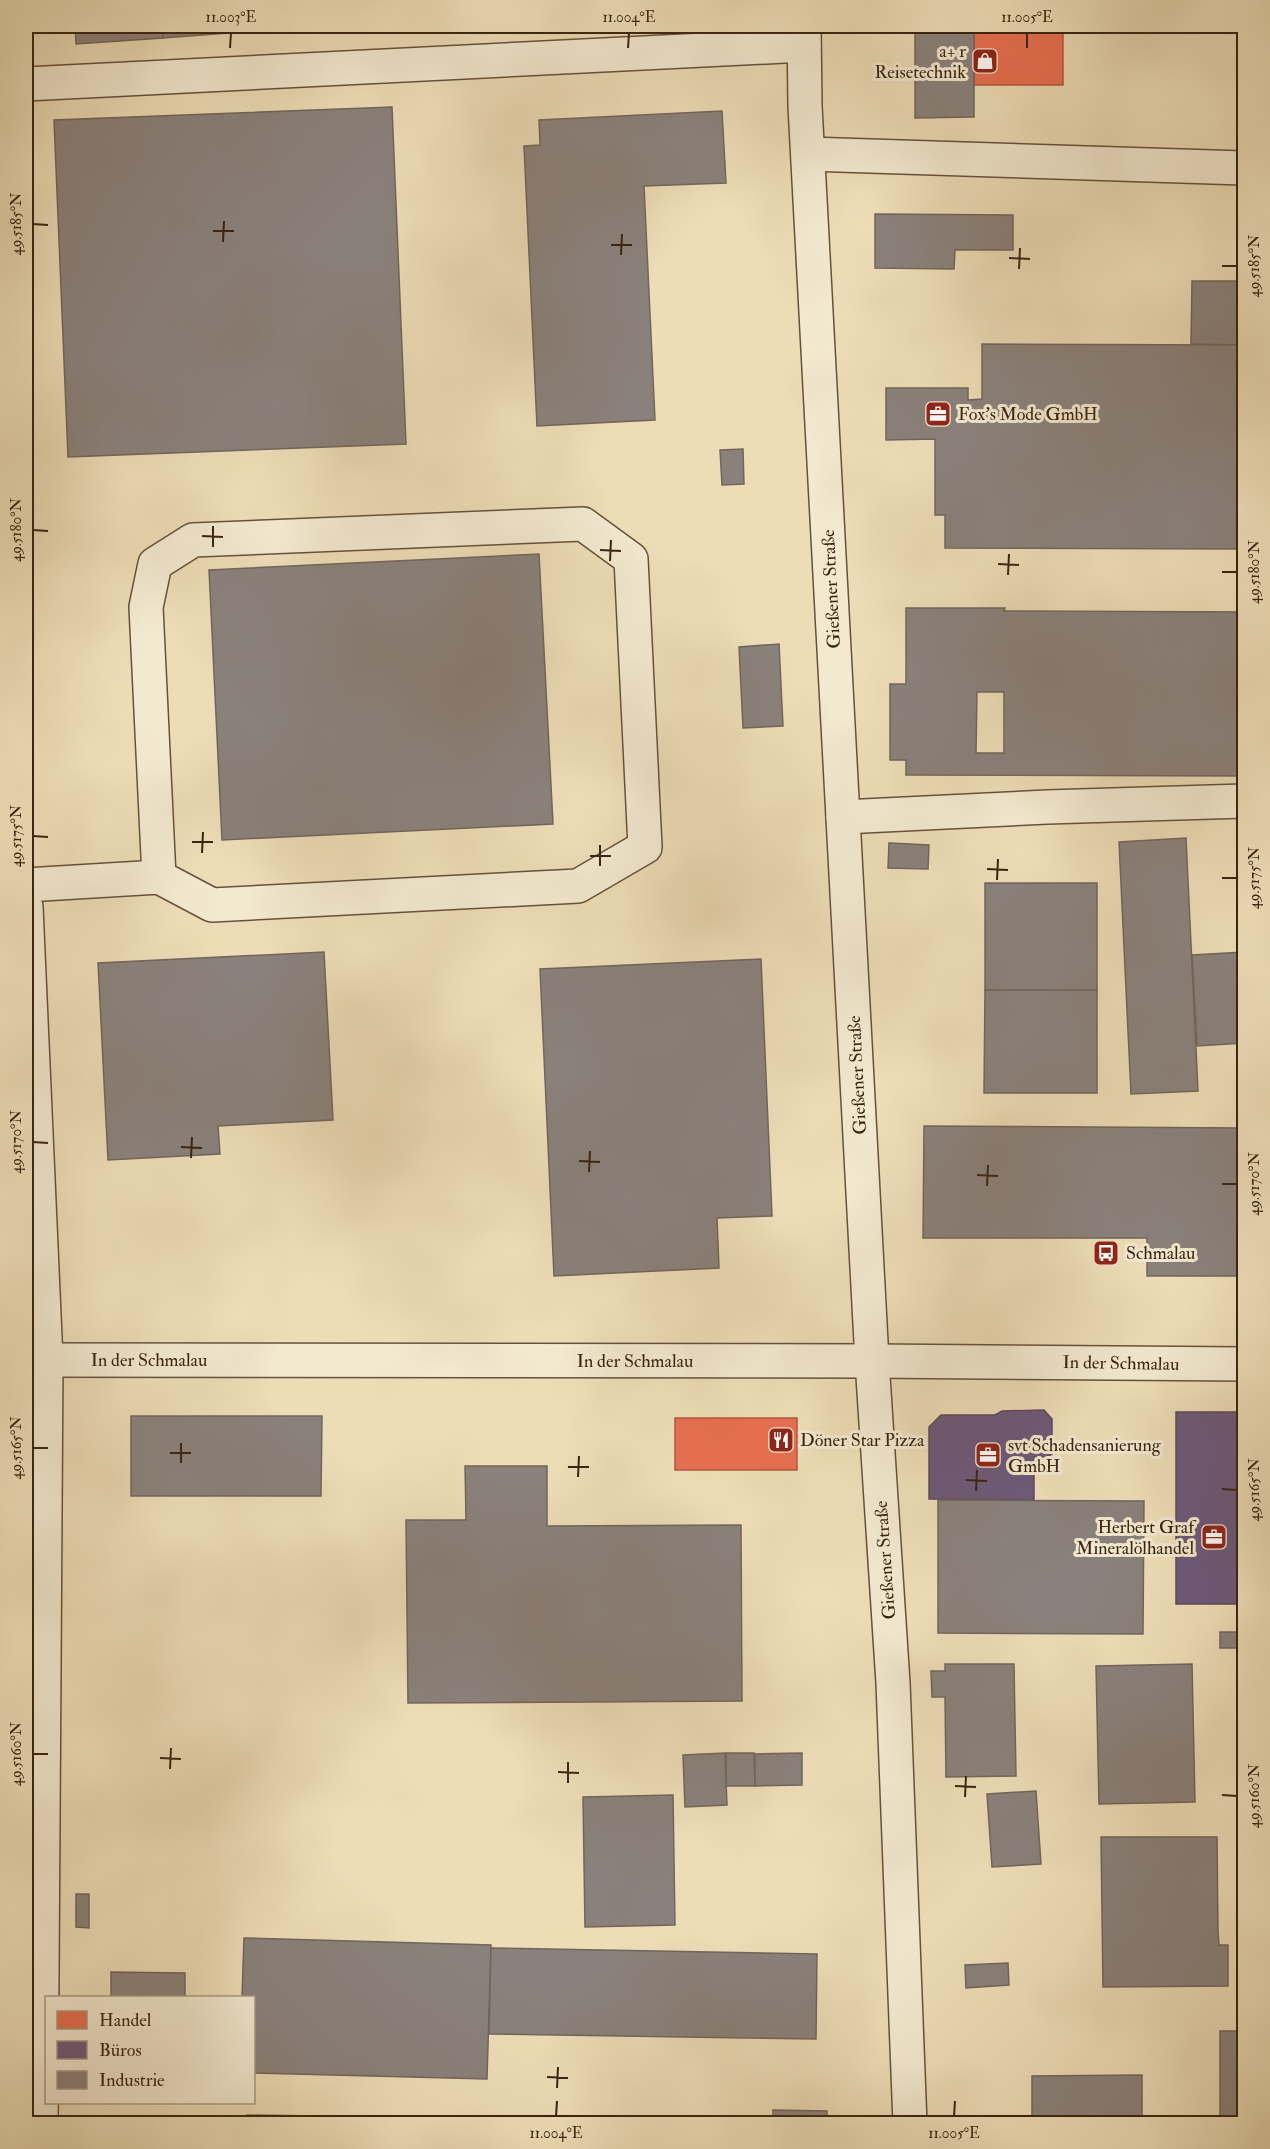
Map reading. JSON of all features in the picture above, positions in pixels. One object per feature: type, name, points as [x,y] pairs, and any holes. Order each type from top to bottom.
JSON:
[{"type":"street","points":[[26,84],[804,35]]},
{"type":"street","name":"Gießener Straße","points":[[804,35],[808,154],[872,1361],[893,1695],[910,2124]]},
{"type":"street","points":[[808,154],[1245,168]]},
{"type":"street","points":[[26,885],[159,877],[212,905],[578,886],[645,847],[631,559],[583,524],[193,540],[155,564],[146,607],[159,877]]},
{"type":"street","points":[[843,817],[1047,807],[1245,801]]},
{"type":"street","points":[[26,907],[36,1360],[41,2124]]},
{"type":"street","name":"In der Schmalau","points":[[36,1360],[1245,1364]]},
{"type":"building: Handel","points":[[974,33],[1063,33],[1063,85],[974,85]]},
{"type":"building: Handel","points":[[675,1418],[797,1418],[797,1470],[675,1470]]},
{"type":"building: Büros","points":[[1044,1410],[1052,1419],[1052,1454],[1047,1457],[1034,1457],[1034,1500],[929,1499],[929,1427],[941,1415],[995,1415],[1002,1411]]},
{"type":"building: Büros","points":[[1176,1412],[1244,1412],[1244,1604],[1176,1604]]},
{"type":"building: Industrie","points":[[75,26],[162,26],[163,38],[76,44]]},
{"type":"building: Industrie","points":[[162,26],[322,26],[163,38]]},
{"type":"building: Industrie","points":[[915,33],[974,33],[974,117],[915,118]]},
{"type":"building: Industrie","points":[[392,107],[406,444],[68,457],[54,120]]},
{"type":"building: Industrie","points":[[722,111],[726,183],[644,186],[655,420],[537,426],[524,146],[540,145],[539,120]]},
{"type":"building: Industrie","points":[[875,214],[1013,215],[1013,250],[955,250],[954,269],[875,268]]},
{"type":"building: Industrie","points":[[1192,281],[1244,281],[1244,368],[1241,368],[1241,345],[1191,344]]},
{"type":"building: Industrie","points":[[982,344],[1241,345],[1241,368],[1244,368],[1244,549],[945,548],[945,515],[935,515],[935,439],[886,440],[886,388],[968,388],[968,400],[982,399]]},
{"type":"building: Industrie","points":[[743,449],[744,484],[722,485],[720,450]]},
{"type":"building: Industrie","points":[[539,554],[553,824],[222,840],[209,570]]},
{"type":"building: Industrie","points":[[906,608],[1005,608],[1004,611],[1244,612],[1244,776],[906,775],[906,760],[890,760],[890,684],[906,684]],"holes":[[[977,692],[1004,692],[1004,753],[976,753]]]},
{"type":"building: Industrie","points":[[779,644],[783,726],[743,728],[739,647]]},
{"type":"building: Industrie","points":[[1186,838],[1198,1091],[1131,1094],[1119,842]]},
{"type":"building: Industrie","points":[[889,843],[929,845],[928,869],[888,868]]},
{"type":"building: Industrie","points":[[985,883],[1097,883],[1097,990],[985,990]]},
{"type":"building: Industrie","points":[[324,952],[333,1120],[218,1126],[220,1154],[108,1160],[98,963]]},
{"type":"building: Industrie","points":[[1244,952],[1244,1043],[1197,1046],[1192,955]]},
{"type":"building: Industrie","points":[[761,959],[772,1216],[717,1218],[719,1268],[554,1276],[540,969]]},
{"type":"building: Industrie","points":[[985,990],[1097,990],[1097,1093],[984,1093]]},
{"type":"building: Industrie","points":[[924,1126],[1244,1128],[1244,1276],[1147,1276],[1147,1238],[923,1238]]},
{"type":"building: Industrie","points":[[131,1416],[322,1416],[321,1496],[131,1496]]},
{"type":"building: Industrie","points":[[465,1466],[547,1466],[547,1526],[741,1525],[742,1701],[408,1703],[406,1520],[466,1520]]},
{"type":"building: Industrie","points":[[938,1500],[1144,1501],[1143,1634],[938,1633]]},
{"type":"building: Industrie","points":[[1220,1632],[1244,1632],[1244,1648],[1220,1648]]},
{"type":"building: Industrie","points":[[945,1664],[1014,1664],[1016,1776],[946,1777],[945,1697],[932,1697],[931,1671],[945,1671]]},
{"type":"building: Industrie","points":[[1192,1664],[1195,1802],[1099,1804],[1096,1666]]},
{"type":"building: Industrie","points":[[725,1753],[727,1805],[685,1807],[683,1755]]},
{"type":"building: Industrie","points":[[726,1753],[754,1753],[755,1786],[726,1786]]},
{"type":"building: Industrie","points":[[802,1753],[802,1785],[755,1786],[755,1754]]},
{"type":"building: Industrie","points":[[1036,1791],[1041,1864],[992,1867],[987,1794]]},
{"type":"building: Industrie","points":[[673,1795],[675,1925],[585,1927],[583,1797]]},
{"type":"building: Industrie","points":[[1101,1837],[1217,1837],[1218,1932],[1219,1945],[1228,1945],[1228,1986],[1103,1987]]},
{"type":"building: Industrie","points":[[76,1894],[89,1894],[89,1928],[76,1927]]},
{"type":"building: Industrie","points":[[244,1938],[491,1945],[487,2079],[255,2073],[255,1996],[242,1996]]},
{"type":"building: Industrie","points":[[491,1948],[817,1954],[816,2039],[489,2034]]},
{"type":"building: Industrie","points":[[1008,1963],[1009,1985],[966,1988],[965,1965]]},
{"type":"building: Industrie","points":[[111,1972],[185,1973],[185,1996],[111,1996]]},
{"type":"building: Industrie","points":[[1220,2031],[1244,2031],[1244,2124],[1220,2124]]},
{"type":"building: Industrie","points":[[1142,2075],[1142,2124],[1032,2124],[1032,2076]]},
{"type":"building: Industrie","points":[[773,2110],[827,2111],[827,2124],[773,2124]]},
{"type":"building: Industrie","points":[[247,2115],[772,2123],[772,2124],[247,2124]]},
{"type":"place","name":"a+ r Reisetechnik","points":[[985,61]]},
{"type":"place","name":"Fox's Mode GmbH","points":[[938,414]]},
{"type":"place","name":"Schmalau","points":[[1106,1253]]},
{"type":"place","name":"Döner Star Pizza","points":[[781,1440]]},
{"type":"place","name":"svt Schadensanierung GmbH","points":[[988,1455]]},
{"type":"place","name":"Herbert Graf Mineralölhandel","points":[[1214,1537]]}]
